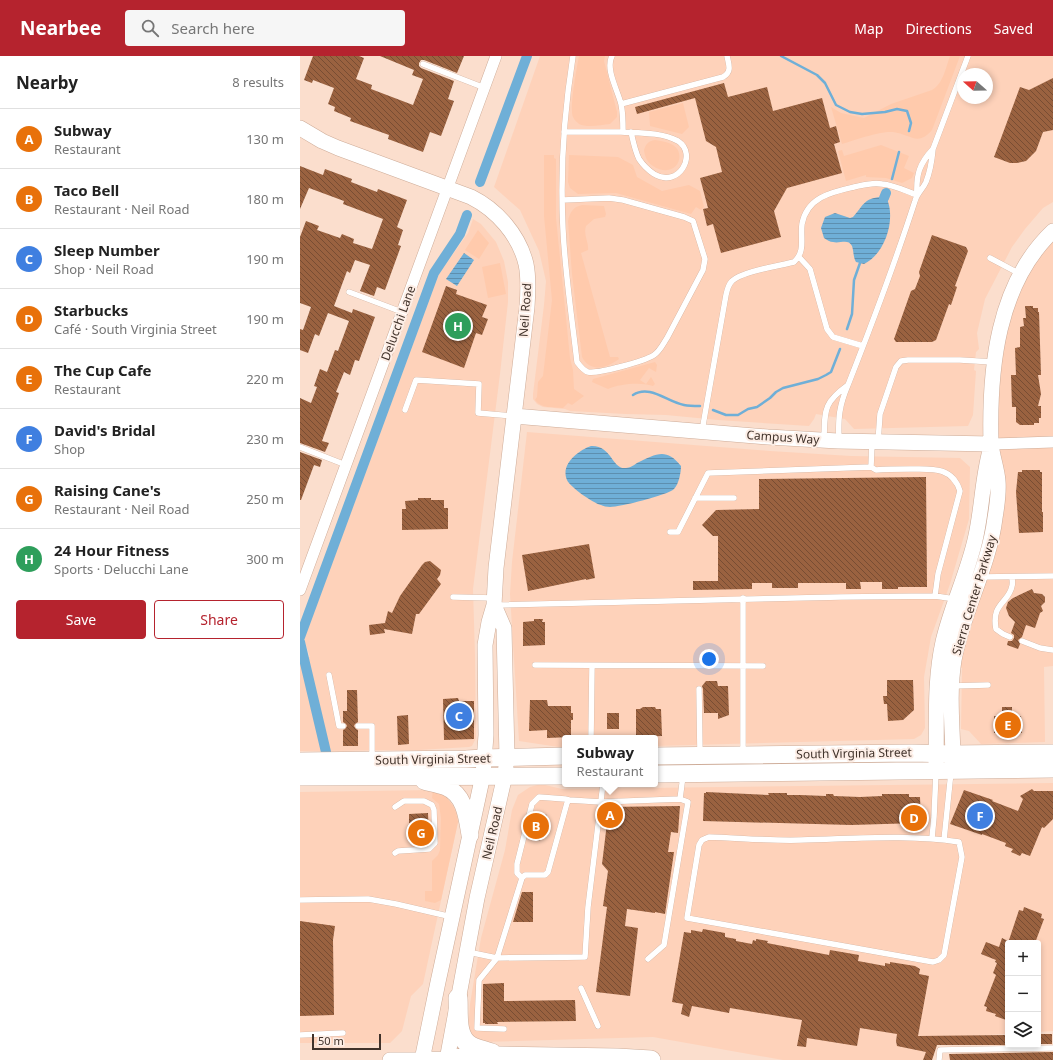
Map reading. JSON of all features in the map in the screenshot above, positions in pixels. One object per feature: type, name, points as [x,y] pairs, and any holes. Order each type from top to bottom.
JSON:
[{"type":"highway","points":[[458,998],[459,1027],[463,1039],[473,1047],[499,1056]]},
{"type":"highway","points":[[447,1059],[499,1056],[651,1060]]},
{"type":"main road","name":"South Virginia Street","points":[[658,774],[944,762],[1053,753]]},
{"type":"main road","name":"South Virginia Street","points":[[658,756],[742,755],[944,762],[1053,769]]},
{"type":"main road","name":"South Virginia Street","points":[[300,761],[562,756]]},
{"type":"main road","name":"South Virginia Street","points":[[300,777],[483,775],[562,776]]},
{"type":"main road","points":[[409,776],[446,787],[454,792],[460,799],[463,806],[470,836]]},
{"type":"street","name":"Delucchi Lane","points":[[300,590],[495,56]]},
{"type":"street","name":"Neil Road","points":[[300,128],[322,141],[338,148],[472,196],[489,207],[498,214],[516,240],[522,251],[528,277],[527,307],[494,584],[494,601],[485,645],[486,735],[483,775],[422,1060]]},
{"type":"street","name":"Sierra Center Parkway","points":[[944,762],[954,661],[957,646],[993,534],[998,482],[991,444],[992,396],[998,341],[1007,304],[1020,274],[1036,249],[1053,231]]},
{"type":"street","name":"Campus Way","points":[[514,416],[831,441],[991,444],[1053,442]]},
{"type":"street","name":"Sierra Center Parkway","points":[[944,762],[937,684],[939,661],[943,641],[975,542],[983,497],[985,470],[991,444]]},
{"type":"street","name":"Neil Road","points":[[447,1059],[483,870],[505,775],[507,758],[504,628],[494,601]]},
{"type":"street","points":[[390,1060],[447,1059]]},
{"type":"lane","points":[[563,200],[609,198],[623,200],[694,221],[705,259],[703,270],[668,338],[660,349],[650,357],[599,372],[589,372],[579,365],[563,229],[562,151],[572,56]]},
{"type":"lane","points":[[612,56],[610,70],[621,104],[623,132]]},
{"type":"lane","points":[[621,104],[723,77],[728,74],[730,69],[727,56]]},
{"type":"lane","points":[[831,441],[841,402],[904,236],[917,195],[925,184],[928,176],[932,162],[933,149],[968,56]]},
{"type":"lane","points":[[423,64],[484,88]]},
{"type":"lane","points":[[564,132],[631,132],[656,134],[670,138],[682,145],[685,150],[686,161],[680,173],[669,178],[657,175],[648,170],[639,159],[631,132]]},
{"type":"lane","points":[[917,195],[916,183],[918,173],[923,159],[933,149]]},
{"type":"lane","points":[[702,431],[728,286],[731,281],[740,275],[794,262],[799,257],[802,241],[802,224],[806,214],[813,204],[823,196],[869,184],[881,183],[917,195]]},
{"type":"lane","points":[[799,257],[810,269],[827,329],[833,337],[863,346]]},
{"type":"lane","points":[[990,258],[1020,274]]},
{"type":"lane","points":[[349,292],[402,312]]},
{"type":"lane","points":[[871,467],[880,414],[896,367],[900,361],[960,360],[995,363]]},
{"type":"lane","points":[[406,410],[416,380],[479,384],[478,414],[514,416]]},
{"type":"lane","points":[[831,441],[824,419],[828,404],[833,396],[848,385]]},
{"type":"lane","points":[[300,447],[346,465]]},
{"type":"lane","points":[[670,532],[678,532],[708,474],[871,467],[876,470],[935,468],[952,477],[958,484],[960,491],[938,574],[935,596]]},
{"type":"lane","points":[[695,498],[734,498]]},
{"type":"lane","points":[[1010,637],[1003,634],[996,628],[995,616],[997,610],[1013,585],[1012,576]]},
{"type":"lane","points":[[980,577],[1053,576]]},
{"type":"lane","points":[[453,598],[494,601],[935,596],[971,602]]},
{"type":"lane","points":[[742,755],[744,666],[743,598]]},
{"type":"lane","points":[[1022,641],[1040,648],[1053,650]]},
{"type":"lane","points":[[535,666],[763,666]]},
{"type":"lane","points":[[591,735],[592,666]]},
{"type":"lane","points":[[329,675],[339,726],[343,726]]},
{"type":"lane","points":[[952,686],[988,685]]},
{"type":"lane","points":[[699,690],[700,755]]},
{"type":"lane","points":[[358,726],[372,726],[372,760]]},
{"type":"lane","points":[[932,838],[934,817],[944,762]]},
{"type":"lane","points":[[944,762],[944,840]]},
{"type":"lane","points":[[680,799],[683,774]]},
{"type":"lane","points":[[467,952],[497,958],[585,957],[588,907],[603,787]]},
{"type":"lane","points":[[522,878],[517,873],[517,864],[532,804],[539,797],[601,802],[680,799],[688,802],[664,945],[648,960]]},
{"type":"lane","points":[[522,878],[525,876],[545,875],[548,872],[569,800]]},
{"type":"lane","points":[[395,807],[404,801],[424,801],[432,805],[434,810],[435,843],[429,849],[398,851],[395,853]]},
{"type":"lane","points":[[709,837],[798,840],[932,838],[959,842],[962,857],[944,955],[939,960],[933,962],[687,918],[699,845],[702,840],[709,837]]},
{"type":"lane","points":[[504,1029],[477,1028],[480,980],[497,958],[522,878]]},
{"type":"lane","points":[[300,900],[368,899],[452,917]]},
{"type":"lane","points":[[581,988],[598,1026]]},
{"type":"lane","points":[[300,1035],[343,1032]]},
{"type":"lane","points":[[939,1060],[940,1050],[1053,1048]]},
{"type":"shaded area","points":[[540,56],[1053,56],[1053,202],[1043,208],[1012,247],[985,299],[977,333],[979,349],[976,352],[974,370],[976,371],[973,415],[968,426],[854,429],[845,419],[816,414],[809,426],[666,415],[570,411],[565,409],[543,407],[537,404],[533,399],[533,394],[546,281],[539,251],[520,210],[494,187]]},
{"type":"shaded area","points":[[579,56],[605,56],[604,61],[617,112],[617,117],[610,124],[586,126],[579,124],[573,118],[572,106]]},
{"type":"shaded area","points":[[950,56],[960,56],[932,130],[927,135],[918,139],[899,133],[888,132],[842,144],[831,107],[841,113],[864,118],[891,104],[932,90],[939,84]]},
{"type":"shaded area","points":[[683,103],[689,127],[682,134],[650,126],[649,112]]},
{"type":"shaded area","points":[[655,140],[671,144],[677,149],[679,160],[673,168],[661,170],[653,166],[648,161],[644,150],[648,143]]},
{"type":"shaded area","points":[[881,145],[909,156],[904,168],[914,173],[912,178],[902,183],[886,178],[866,177],[866,175],[846,181],[838,151],[842,150],[844,156]]},
{"type":"shaded area","points":[[544,155],[554,155],[554,158],[556,159],[556,218],[570,358],[573,370],[574,389],[584,396],[572,405],[568,403],[563,408],[544,406],[535,400],[537,397],[538,382],[543,376],[552,300],[544,216]]},
{"type":"shaded area","points":[[569,155],[618,157],[633,165],[637,177],[662,191],[689,185],[700,191],[704,207],[701,210],[696,207],[691,214],[616,193],[578,194],[570,188],[568,182]]},
{"type":"shaded area","points":[[582,205],[604,206],[606,214],[605,217],[594,219],[586,226],[585,232],[588,250],[581,253],[610,357],[618,357],[619,359],[604,367],[594,367],[589,365],[582,357],[572,274],[568,221],[572,210]]},
{"type":"shaded area","points":[[473,219],[481,224],[496,242],[504,261],[508,282],[508,302],[500,374],[473,589],[476,738],[472,746],[469,747],[419,750],[300,751],[300,657],[310,657],[304,639],[439,274],[468,233]]},
{"type":"shaded area","points":[[478,230],[489,243],[479,259],[465,250]]},
{"type":"shaded area","points":[[1053,231],[1053,666],[1044,667],[1045,742],[981,744],[969,731],[961,729],[962,668],[955,668],[993,540],[992,448],[1010,288]]},
{"type":"shaded area","points":[[500,263],[506,294],[488,298],[482,267]]},
{"type":"shaded area","points":[[655,362],[657,365],[656,372],[649,368],[640,380],[646,384],[651,377],[655,384],[653,386],[630,384],[608,389],[592,382],[593,379]]},
{"type":"shaded area","points":[[527,432],[851,456],[960,458],[970,467],[969,519],[950,584],[931,637],[924,677],[925,728],[921,735],[914,739],[658,746],[658,735],[562,735],[562,748],[519,741],[510,594],[512,562]]},
{"type":"shaded area","points":[[1053,783],[1053,1031],[1041,1032],[1041,940],[1005,940],[1005,1034],[933,1038],[925,1060],[783,1060],[653,1037],[480,1042],[472,1037],[468,1030],[470,1004],[481,938],[505,850],[512,810],[518,795],[530,787],[541,784],[562,789]]},
{"type":"shaded area","points":[[433,790],[453,805],[457,813],[458,822],[423,984],[411,996],[402,1031],[390,1043],[300,1043],[300,792]]},
{"type":"shaded area","points":[[433,790],[447,798],[453,806],[458,822],[441,900],[435,903],[425,901],[425,891],[432,891],[432,861],[438,855],[440,850],[441,818],[439,804],[432,798]]},
{"type":"water","points":[[881,197],[887,199],[890,217],[889,226],[883,245],[878,253],[871,259],[864,264],[856,262],[852,246],[848,242],[832,242],[824,238],[821,228],[825,217],[835,213],[850,218],[853,217],[867,201]]},
{"type":"water","points":[[464,253],[474,260],[457,286],[446,279]]},
{"type":"water","points":[[591,446],[603,449],[621,468],[629,468],[655,455],[665,454],[670,456],[681,466],[677,484],[674,489],[670,491],[633,503],[610,507],[597,504],[572,487],[567,480],[566,474],[566,468],[572,458],[576,454]]},
{"type":"building","points":[[313,56],[359,56],[364,58],[356,79],[372,85],[371,89],[413,105],[423,79],[412,75],[414,70],[380,56],[464,56],[457,73],[424,60],[421,60],[419,63],[421,68],[454,81],[448,99],[454,101],[441,136],[430,132],[423,152],[388,139],[389,135],[350,121],[351,118],[334,111],[335,107],[328,104],[334,88],[313,80],[312,83],[304,80]]},
{"type":"building","points":[[1053,78],[1053,130],[1043,132],[1036,151],[1026,161],[1010,163],[994,157],[1020,87],[1029,90]]},
{"type":"building","points":[[724,83],[728,97],[767,87],[773,111],[822,98],[830,128],[836,126],[840,142],[834,144],[842,173],[787,188],[774,211],[781,237],[721,253],[713,224],[707,226],[703,209],[708,208],[700,178],[722,172],[716,147],[706,141],[695,98],[637,114],[635,107]]},
{"type":"building","points":[[300,166],[323,175],[325,169],[352,179],[351,182],[377,192],[378,189],[407,200],[397,227],[403,230],[398,245],[401,246],[385,290],[377,287],[374,296],[360,291],[370,265],[355,260],[350,273],[347,271],[334,306],[352,313],[353,309],[375,317],[359,361],[355,360],[350,375],[344,372],[336,392],[339,393],[322,441],[329,443],[325,452],[300,443],[300,398],[311,403],[317,387],[314,386],[320,369],[327,372],[335,350],[338,351],[349,321],[328,313],[319,336],[315,334],[308,353],[300,350],[300,329],[303,330],[311,307],[300,303],[300,237],[306,221],[319,226],[317,230],[340,238],[342,234],[354,239],[353,243],[372,249],[383,219],[343,204],[344,201],[309,188],[300,209]]},
{"type":"building","points":[[932,235],[966,247],[968,251],[955,286],[957,287],[951,305],[949,304],[936,340],[932,342],[896,342],[894,339],[911,291],[915,289],[920,276],[919,272]]},
{"type":"building","points":[[446,286],[457,290],[456,294],[487,305],[482,317],[488,319],[482,335],[476,333],[464,368],[422,352]]},
{"type":"building","points":[[1025,306],[1033,306],[1033,308],[1038,308],[1039,312],[1041,375],[1038,375],[1041,394],[1038,406],[1041,406],[1041,418],[1039,418],[1039,423],[1034,423],[1034,425],[1020,425],[1016,422],[1016,407],[1012,407],[1011,375],[1016,375],[1015,348],[1020,347],[1020,327],[1024,326],[1023,318],[1026,318]]},
{"type":"building","points":[[300,452],[322,460],[320,467],[314,465],[301,500],[300,500]]},
{"type":"building","points":[[1022,470],[1040,470],[1040,472],[1042,472],[1043,532],[1019,533],[1016,492],[1018,472],[1022,472]]},
{"type":"building","points":[[926,477],[927,587],[898,587],[898,589],[882,589],[882,582],[860,582],[861,589],[846,589],[846,583],[798,583],[798,588],[772,588],[772,583],[752,583],[752,589],[693,590],[693,581],[718,581],[718,536],[713,536],[702,525],[716,510],[759,509],[759,479]]},
{"type":"building","points":[[418,498],[444,500],[444,508],[448,508],[448,529],[402,530],[402,509],[406,509],[405,501],[418,500]]},
{"type":"building","points":[[589,544],[595,578],[528,591],[522,555]]},
{"type":"building","points":[[430,561],[441,570],[437,579],[441,584],[419,614],[416,614],[412,634],[384,629],[385,633],[370,635],[369,625],[385,623],[388,611],[392,613],[400,596],[422,565],[425,562]]},
{"type":"building","points":[[1032,589],[1034,593],[1042,594],[1045,597],[1045,602],[1041,606],[1043,611],[1040,613],[1035,628],[1026,625],[1022,637],[1018,640],[1020,644],[1018,649],[1007,645],[1008,641],[1012,641],[1014,638],[1014,635],[1011,633],[1015,622],[1009,616],[1006,608],[1008,602],[1013,598]]},
{"type":"building","points":[[534,619],[543,619],[542,622],[545,622],[545,645],[523,646],[523,622],[534,621]]},
{"type":"building","points":[[887,680],[913,680],[914,710],[903,720],[888,721],[887,704],[884,704],[883,696],[887,696]]},
{"type":"building","points":[[706,681],[717,681],[718,686],[728,686],[729,715],[718,719],[718,713],[704,713],[702,686]]},
{"type":"building","points":[[347,690],[357,690],[358,722],[354,726],[358,730],[358,746],[343,746],[343,730],[347,726],[343,722],[343,711],[347,711]]},
{"type":"building","points":[[458,698],[459,701],[474,701],[474,739],[444,740],[443,699]]},
{"type":"building","points":[[530,700],[547,700],[548,706],[571,706],[573,720],[571,720],[571,735],[562,735],[562,737],[547,738],[547,730],[529,731]]},
{"type":"building","points":[[643,707],[655,707],[656,709],[661,709],[662,736],[636,735],[636,709]]},
{"type":"building","points":[[1002,707],[1012,707],[1012,716],[1021,716],[1022,733],[994,733],[994,716],[1002,716]]},
{"type":"building","points":[[607,713],[619,713],[619,729],[607,729]]},
{"type":"building","points":[[408,715],[409,744],[398,745],[397,716]]},
{"type":"building","points":[[1032,789],[1034,791],[1053,791],[1053,819],[1044,828],[1042,827],[1030,856],[1022,853],[1020,856],[1011,852],[1013,849],[1005,846],[1006,843],[950,824],[964,790],[1018,811],[1023,799],[1020,796]]},
{"type":"building","points":[[704,793],[769,795],[768,793],[787,793],[787,795],[826,796],[826,794],[833,794],[834,796],[860,797],[882,796],[882,794],[909,794],[909,797],[920,797],[921,821],[918,820],[918,823],[851,825],[703,821]]},
{"type":"building","points":[[680,806],[678,833],[671,832],[668,852],[674,852],[665,914],[627,909],[625,926],[638,928],[630,996],[596,992],[607,907],[603,906],[608,871],[602,864],[607,823],[605,823],[607,807]]},
{"type":"building","points":[[535,811],[547,815],[540,841],[528,838]]},
{"type":"building","points":[[428,813],[429,843],[427,845],[413,845],[412,823],[409,823],[409,814]]},
{"type":"building","points":[[522,892],[533,892],[533,922],[513,922]]},
{"type":"building","points":[[1024,907],[1042,914],[1041,918],[1044,919],[1036,940],[1009,940],[1019,910],[1023,911]]},
{"type":"building","points":[[300,921],[335,926],[333,940],[334,1015],[300,1016]]},
{"type":"building","points":[[703,929],[725,933],[725,937],[752,944],[753,940],[756,941],[756,939],[768,941],[767,943],[829,955],[830,950],[859,955],[858,961],[885,966],[885,963],[890,964],[890,962],[915,966],[920,969],[919,974],[929,976],[918,1036],[1005,1035],[1005,1045],[937,1045],[932,1060],[923,1060],[926,1052],[897,1046],[897,1034],[860,1028],[857,1046],[807,1038],[806,1047],[797,1046],[802,1020],[730,1008],[729,1013],[692,1006],[689,1017],[681,1014],[683,1004],[672,1002],[684,932],[691,933],[691,930],[702,932]]},
{"type":"building","points":[[1002,938],[1006,940],[1005,1020],[995,1016],[996,1014],[986,1011],[987,1007],[984,1006],[996,975],[993,973],[997,963],[995,962],[996,960],[981,954],[986,942],[999,947]]},
{"type":"building","points":[[504,983],[504,1001],[575,1000],[576,1021],[497,1022],[498,1024],[483,1023],[483,984]]},
{"type":"building","points":[[1041,1034],[1052,1034],[1052,1044],[1041,1044]]},
{"type":"building","points":[[1053,1052],[1053,1060],[950,1060],[949,1054]]},
{"type":"waterway","points":[[480,182],[527,56]]},
{"type":"waterway","points":[[781,56],[817,75],[825,83],[836,105],[850,112],[862,114],[885,112],[897,109],[907,111],[911,123],[909,131]]},
{"type":"waterway","points":[[892,179],[899,152]]},
{"type":"waterway","points":[[884,198],[886,193]]},
{"type":"waterway","points":[[300,637],[434,273],[460,234],[467,215]]},
{"type":"waterway","points":[[847,329],[852,314],[854,280],[860,263]]},
{"type":"waterway","points":[[713,410],[726,415],[738,415],[748,409],[757,407],[783,388],[818,379],[831,372],[840,349]]},
{"type":"waterway","points":[[633,395],[639,392],[646,392],[688,406],[700,406]]},
{"type":"waterway","points":[[300,642],[326,752]]},
{"type":"place","name":"24 Hour Fitness","points":[[458,326]]},
{"type":"place","name":"Sleep Number","points":[[459,716]]},
{"type":"place","name":"The Cup Cafe","points":[[1008,725]]},
{"type":"place","name":"Subway","points":[[610,815]]},
{"type":"place","name":"David's Bridal","points":[[980,816]]},
{"type":"place","name":"Starbucks","points":[[914,818]]},
{"type":"place","name":"Taco Bell","points":[[536,826]]},
{"type":"place","name":"Raising Cane's","points":[[421,833]]}]
